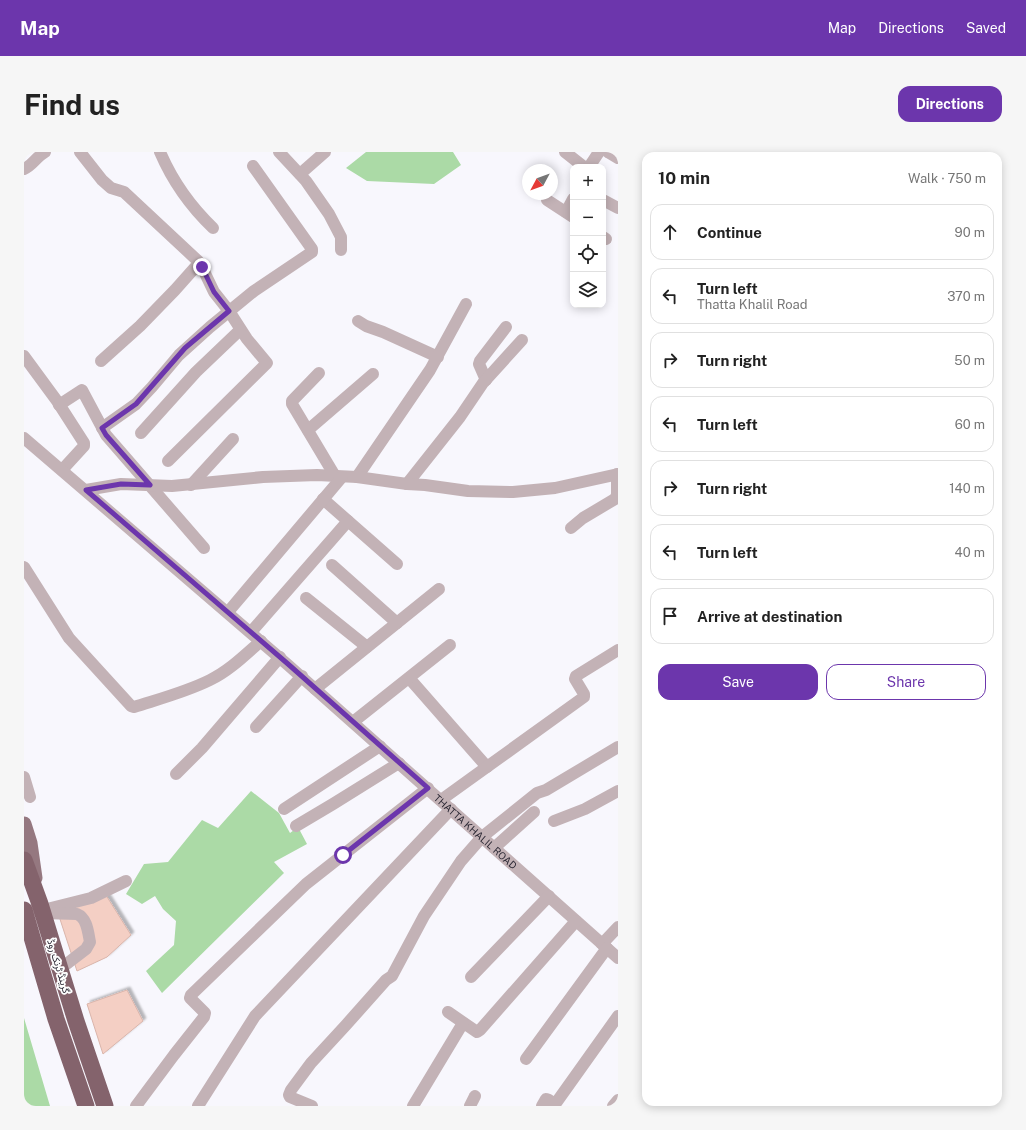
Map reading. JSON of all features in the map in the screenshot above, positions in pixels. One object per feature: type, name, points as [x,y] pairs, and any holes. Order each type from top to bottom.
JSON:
[{"type":"highway","points":[[24,860],[37,909]]},
{"type":"highway","name":"گرینڈ ٹرنک روڈ","points":[[37,909],[60,969],[102,1105]]},
{"type":"highway","name":"گرینڈ ٹرنک روڈ","points":[[37,909],[56,1019],[86,1106]]},
{"type":"main road","name":"گرینڈ ٹرنک روڈ","points":[[24,824],[30,843],[37,909]]},
{"type":"street","points":[[24,170],[30,167],[39,155],[45,152]]},
{"type":"street","points":[[80,152],[102,180],[112,188],[124,192],[199,263],[214,292],[229,311],[240,330],[267,363],[168,461]]},
{"type":"street","points":[[160,152],[171,174],[195,209],[213,228]]},
{"type":"street","points":[[280,152],[300,174],[329,214],[341,236],[341,250]]},
{"type":"street","points":[[300,174],[324,152]]},
{"type":"street","points":[[565,152],[580,164]]},
{"type":"street","points":[[591,164],[599,152]]},
{"type":"street","points":[[608,152],[618,158]]},
{"type":"street","points":[[102,428],[136,404],[185,348],[229,311],[312,252],[312,249],[252,166]]},
{"type":"street","points":[[547,200],[570,215]]},
{"type":"street","points":[[606,202],[618,208]]},
{"type":"street","points":[[100,361],[140,326],[199,263]]},
{"type":"street","points":[[357,478],[430,370],[466,304]]},
{"type":"street","points":[[358,321],[366,326],[438,356]]},
{"type":"street","points":[[486,380],[479,364],[480,361],[506,327]]},
{"type":"street","points":[[141,433],[196,372],[240,330]]},
{"type":"street","points":[[407,484],[460,417],[486,380],[522,340]]},
{"type":"street","points":[[24,356],[84,443],[84,446],[62,470]]},
{"type":"street","points":[[319,373],[292,401],[292,404],[339,476]]},
{"type":"street","points":[[308,430],[373,374]]},
{"type":"street","points":[[59,405],[82,390],[106,435],[204,548]]},
{"type":"street","name":"THATTA KHALIL ROAD","points":[[24,438],[302,676],[618,958]]},
{"type":"street","points":[[191,485],[233,439]]},
{"type":"street","points":[[86,490],[121,484],[172,486],[263,477],[317,475],[407,484],[425,484],[468,491],[513,492],[555,488],[617,474],[617,495],[615,499],[583,518],[571,528]]},
{"type":"street","points":[[228,612],[323,499],[339,476]]},
{"type":"street","points":[[323,499],[397,564]]},
{"type":"street","points":[[251,632],[348,521]]},
{"type":"street","points":[[332,565],[397,623]]},
{"type":"street","points":[[24,567],[69,638],[131,706],[134,707],[211,680],[261,641]]},
{"type":"street","points":[[315,689],[439,590]]},
{"type":"street","points":[[306,598],[367,647]]},
{"type":"street","points":[[353,722],[450,645]]},
{"type":"street","points":[[441,800],[584,697],[584,694],[575,679],[576,676],[618,650]]},
{"type":"street","points":[[176,774],[202,748],[280,657]]},
{"type":"street","points":[[256,727],[302,676]]},
{"type":"street","points":[[409,678],[487,767]]},
{"type":"street","points":[[284,809],[380,746]]},
{"type":"street","points":[[312,1106],[290,1097],[289,1095],[291,1090],[311,1063],[386,980],[392,976],[424,916],[462,861],[482,837],[537,793],[546,790],[618,747]]},
{"type":"street","points":[[296,826],[398,763]]},
{"type":"street","points":[[24,777],[30,797]]},
{"type":"street","points":[[136,1106],[204,1017],[205,1013],[190,998],[191,995],[306,884],[428,788]]},
{"type":"street","points":[[554,820],[585,809],[618,791]]},
{"type":"street","points":[[198,1106],[255,1016],[451,809]]},
{"type":"street","points":[[494,848],[534,812]]},
{"type":"street","points":[[37,909],[91,898],[126,881]]},
{"type":"street","points":[[471,978],[549,896]]},
{"type":"street","points":[[37,909],[77,914],[82,916],[84,920],[90,945],[86,950],[60,969]]},
{"type":"street","points":[[448,1012],[477,1032],[480,1030],[576,921]]},
{"type":"street","points":[[526,1059],[618,927]]},
{"type":"street","points":[[542,1106],[546,1099],[556,1103],[618,1016]]},
{"type":"street","points":[[413,1106],[463,1023]]},
{"type":"street","points":[[613,1106],[618,1100]]},
{"type":"green space","points":[[366,152],[453,152],[461,165],[434,184],[367,181],[346,168]]},
{"type":"green space","points":[[251,791],[279,813],[290,833],[298,827],[307,844],[274,862],[284,873],[162,993],[146,971],[174,945],[176,921],[163,909],[155,896],[142,904],[126,894],[144,864],[168,862],[202,820],[218,828]]},
{"type":"green space","points":[[24,1018],[50,1106],[24,1106]]},
{"type":"building","points":[[104,892],[131,935],[107,957],[77,971],[56,907]]},
{"type":"building","points":[[127,990],[143,1021],[103,1054],[87,1004]]},
{"type":"route","points":[[202,267],[217,297],[229,311],[179,354],[136,404],[102,428],[120,452],[150,485],[121,484],[86,490],[288,664],[428,788],[343,855]]}]
